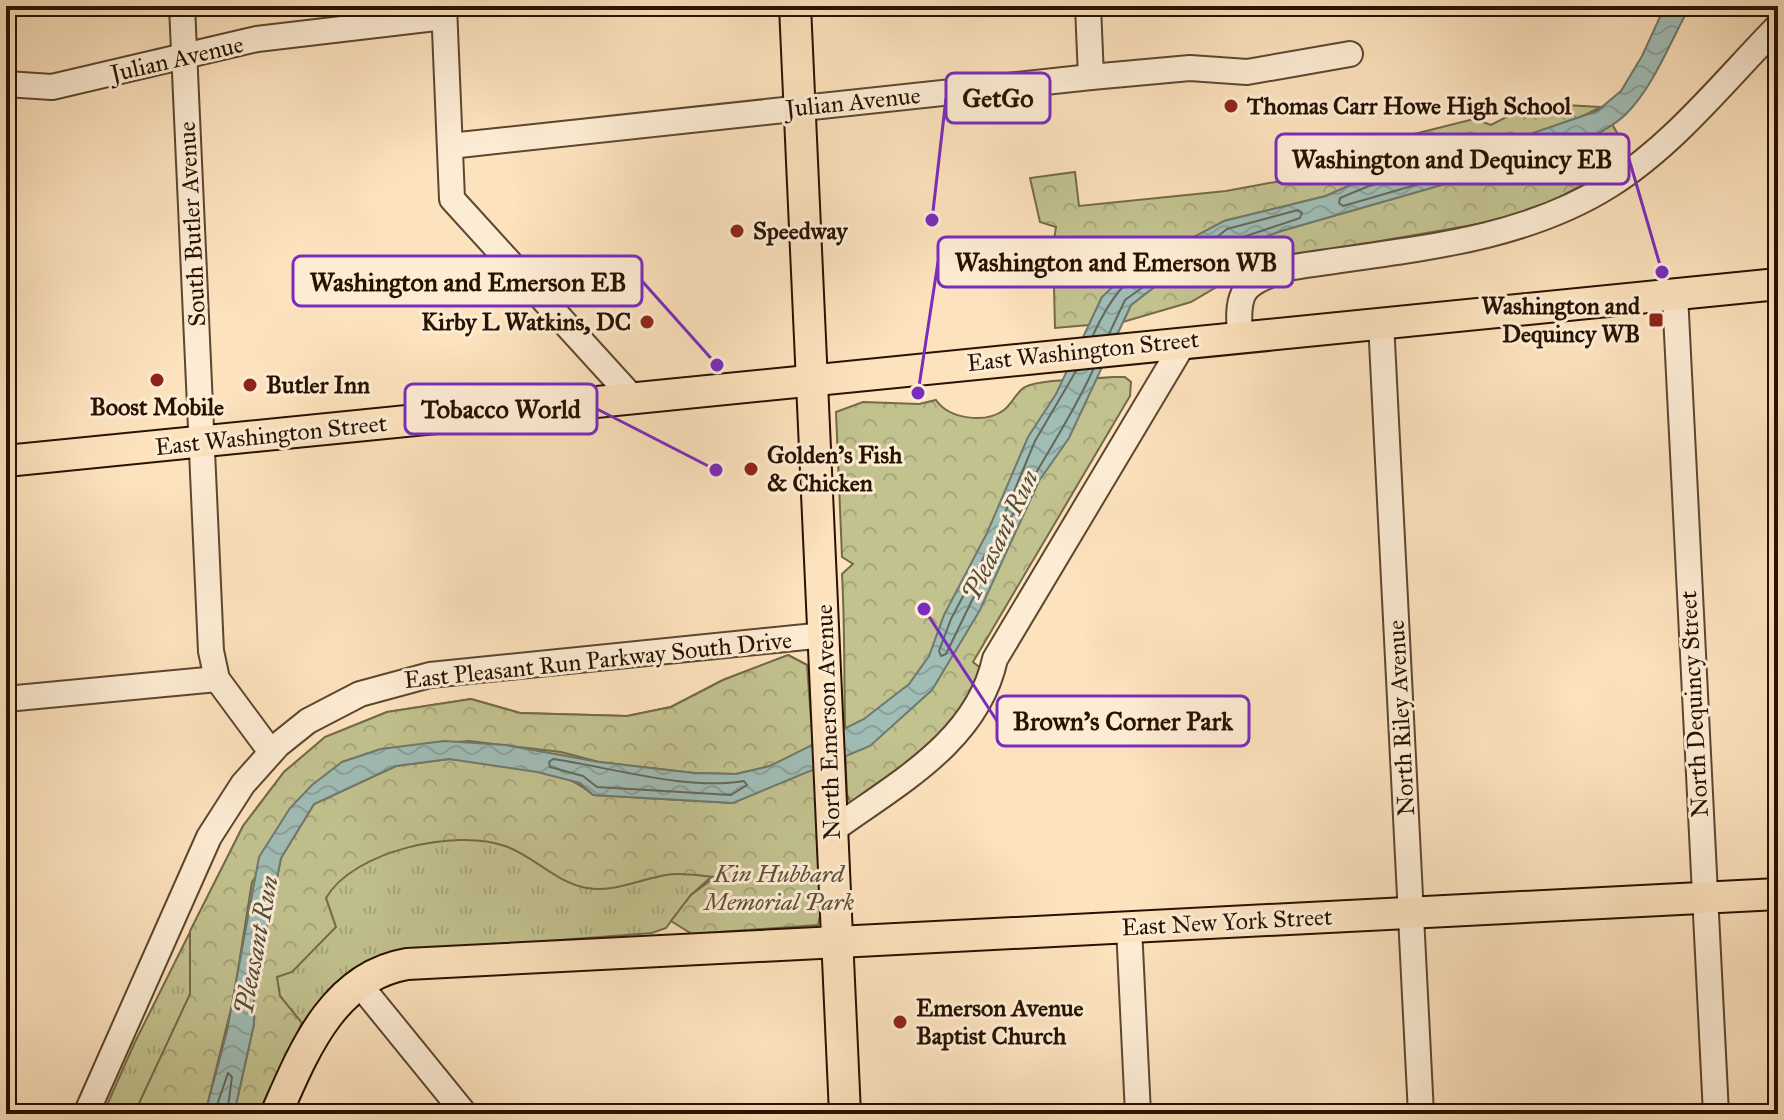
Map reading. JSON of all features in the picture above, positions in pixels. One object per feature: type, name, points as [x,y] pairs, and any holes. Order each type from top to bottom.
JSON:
[{"type":"main road","name":"North Emerson Avenue","points":[[795,6],[845,1114]]},
{"type":"main road","name":"East Washington Street","points":[[6,461],[812,378],[1778,284]]},
{"type":"main road","name":"East New York Street","points":[[276,1114],[318,1026],[360,985],[389,968],[423,962],[1778,894]]},
{"type":"street","name":"South Butler Avenue","points":[[182,6],[211,651],[217,679]]},
{"type":"street","points":[[1088,6],[1091,77]]},
{"type":"street","name":"Julian Avenue","points":[[6,84],[52,87],[257,39],[444,12]]},
{"type":"street","points":[[444,12],[452,199],[633,398]]},
{"type":"street","points":[[1240,336],[1238,311],[1241,293],[1246,285],[1261,278],[1287,268],[1501,232],[1557,214],[1610,185],[1668,138],[1778,26]]},
{"type":"street","name":"Julian Avenue","points":[[450,146],[1091,77],[1190,68],[1247,72],[1350,54]]},
{"type":"street","name":"North Dequincy Street","points":[[1675,294],[1716,1114]]},
{"type":"street","name":"North Riley Avenue","points":[[1381,322],[1421,1114]]},
{"type":"street","points":[[833,830],[911,776],[966,722],[990,685],[995,659],[1185,341]]},
{"type":"street","name":"East Pleasant Run Parkway South Drive","points":[[86,1114],[209,837],[230,800],[271,752],[308,721],[360,694],[412,678],[825,635]]},
{"type":"street","points":[[6,699],[217,679],[271,752]]},
{"type":"street","points":[[1129,927],[1138,1114]]},
{"type":"street","points":[[360,985],[465,1114]]},
{"type":"green space","points":[[1565,105],[1601,107],[1565,125],[1366,178],[1326,196],[1224,221],[1102,297],[1089,325],[1055,328],[1053,247],[1056,227],[1040,222],[1030,178],[1075,172],[1079,206],[1226,191],[1324,173],[1406,136],[1474,119],[1491,125],[1514,113]]},
{"type":"green space","points":[[1612,124],[1627,150],[1588,182],[1543,206],[1490,222],[1259,262],[1191,302],[1123,322],[1131,305],[1153,288],[1189,265],[1223,251],[1281,231],[1567,149]]},
{"type":"green space","points":[[1125,377],[1131,382],[1130,396],[973,662],[989,675],[954,728],[851,805],[847,794],[842,574],[853,564],[842,557],[836,412],[863,402],[919,404],[936,400],[949,412],[958,415],[987,417],[1004,410],[1022,389],[1032,384]]},
{"type":"green space","points":[[788,655],[807,665],[816,783],[691,895],[666,928],[652,933],[388,953],[339,985],[307,1020],[283,1062],[260,1114],[103,1114],[134,1044],[243,826],[284,772],[325,737],[387,712],[471,699],[520,713],[627,716],[671,707],[723,680]]},
{"type":"green space","points":[[788,655],[807,665],[813,746],[770,766],[736,774],[694,773],[599,762],[561,752],[469,741],[381,749],[342,762],[252,882],[233,1001],[205,1114],[134,1114],[190,994],[190,931],[243,826],[284,772],[325,737],[387,712],[471,699],[520,713],[627,716],[671,707],[723,680]]},
{"type":"green space","name":"Kin Hubbard Memorial Park","points":[[449,759],[544,771],[579,785],[593,795],[733,803],[776,782],[815,769],[821,911],[818,925],[692,934],[671,921],[691,895],[715,877],[672,874],[616,887],[587,888],[565,880],[516,850],[484,841],[434,842],[382,856],[339,882],[326,898],[336,927],[292,972],[277,977],[280,996],[302,1023],[260,1114],[234,1114],[254,1024],[254,990],[281,858],[314,804],[396,766]]},
{"type":"water","name":"Pleasant Run","points":[[1665,6],[1690,6],[1636,103],[1626,114],[1598,133],[1567,149],[1281,231],[1189,265],[1131,305],[1069,438],[1039,481],[980,610],[932,690],[870,746],[733,803],[593,795],[580,783],[537,772],[449,759],[396,766],[314,804],[281,858],[254,990],[254,1024],[234,1114],[205,1114],[227,1031],[259,857],[290,808],[312,785],[342,762],[381,749],[444,741],[506,745],[599,762],[694,773],[736,774],[770,766],[864,719],[909,684],[929,656],[944,615],[987,533],[1028,437],[1056,394],[1102,297],[1129,271],[1224,221],[1326,196],[1366,178],[1510,141],[1597,111],[1621,91],[1642,56]]},
{"type":"place","name":"Thomas Carr Howe High School","points":[[1231,106]]},
{"type":"place","name":"GetGo","points":[[932,220]]},
{"type":"place","name":"Speedway","points":[[737,231]]},
{"type":"place","name":"Washington and Dequincy EB","points":[[1662,272]]},
{"type":"place","name":"Washington and Dequincy WB","points":[[1656,320]]},
{"type":"place","name":"Kirby L Watkins, DC","points":[[647,322]]},
{"type":"place","name":"Washington and Emerson EB","points":[[717,365]]},
{"type":"place","name":"Boost Mobile","points":[[157,380]]},
{"type":"place","name":"Butler Inn","points":[[250,385]]},
{"type":"place","name":"Washington and Emerson WB","points":[[918,393]]},
{"type":"place","name":"Golden's Fish & Chicken","points":[[751,469]]},
{"type":"place","name":"Tobacco World","points":[[716,470]]},
{"type":"place","name":"Brown's Corner Park","points":[[924,609]]},
{"type":"place","name":"Emerson Avenue Baptist Church","points":[[900,1022]]}]
